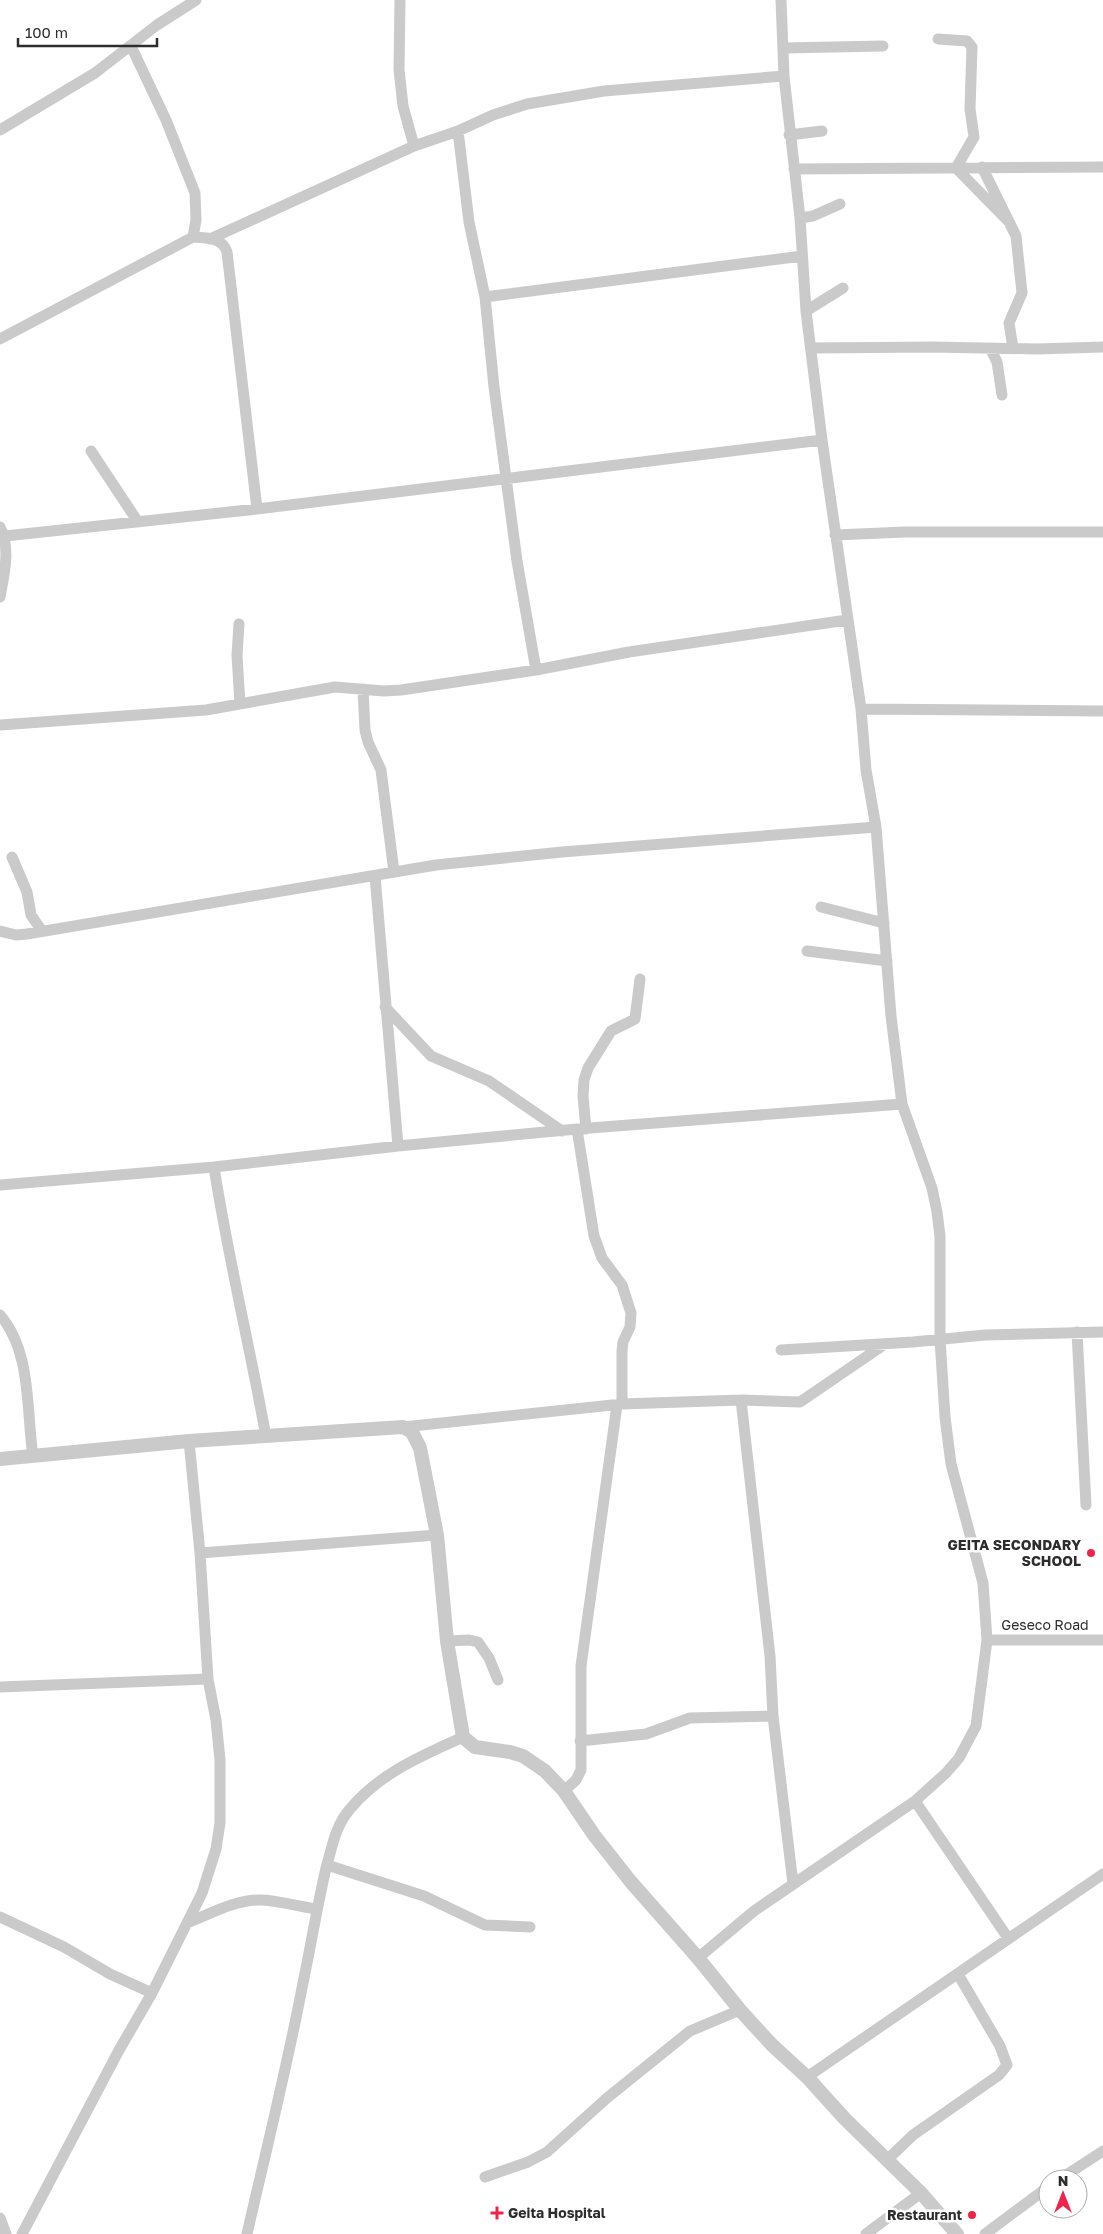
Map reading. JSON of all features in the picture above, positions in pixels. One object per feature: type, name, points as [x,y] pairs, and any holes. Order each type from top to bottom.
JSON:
[{"type":"street","points":[[0,130],[94,74],[157,25],[196,0]]},
{"type":"street","points":[[400,0],[399,70],[404,106],[414,146]]},
{"type":"street","points":[[698,1958],[754,1911],[915,1800],[946,1774],[968,1744],[976,1726],[987,1640],[983,1583],[951,1464],[945,1417],[940,1339],[940,1236],[937,1212],[932,1188],[902,1104],[891,1016],[876,827],[866,770],[861,709],[810,348],[800,218],[789,135],[784,76],[781,0]]},
{"type":"street","points":[[938,39],[967,41],[972,47],[970,109],[974,137],[970,147],[956,168]]},
{"type":"street","points":[[0,338],[74,298],[189,241],[193,237],[196,220],[195,194],[166,120],[131,46]]},
{"type":"street","points":[[784,48],[882,46]]},
{"type":"street","points":[[210,239],[414,146],[458,132],[514,107],[604,91],[784,76]]},
{"type":"street","points":[[789,135],[822,131]]},
{"type":"street","points":[[458,132],[469,222],[485,297],[505,480],[536,670]]},
{"type":"street","points":[[794,169],[1103,167]]},
{"type":"street","points":[[956,168],[1010,223]]},
{"type":"street","points":[[982,168],[1016,236],[1022,293],[1009,323],[1013,348]]},
{"type":"street","points":[[800,218],[813,216],[840,204]]},
{"type":"street","points":[[193,237],[220,242],[225,246],[227,252],[257,509]]},
{"type":"street","points":[[485,297],[802,256]]},
{"type":"street","points":[[806,311],[843,288]]},
{"type":"street","points":[[810,348],[1103,347]]},
{"type":"street","points":[[990,348],[997,362],[1002,395]]},
{"type":"street","points":[[0,597],[4,573],[2,531],[138,522],[257,509],[822,440]]},
{"type":"street","points":[[91,451],[138,522]]},
{"type":"street","points":[[836,535],[915,532],[1103,532]]},
{"type":"street","points":[[0,726],[122,715],[176,713],[335,687],[384,691],[401,690],[536,670],[629,652],[847,620]]},
{"type":"street","points":[[239,624],[237,654],[240,704]]},
{"type":"street","points":[[363,689],[365,730],[380,770],[394,872]]},
{"type":"street","points":[[861,709],[1103,711]]},
{"type":"street","points":[[0,931],[16,935],[394,872],[499,858],[876,827]]},
{"type":"street","points":[[12,857],[27,892],[31,915],[42,931]]},
{"type":"street","points":[[375,876],[384,1007],[398,1146]]},
{"type":"street","points":[[821,907],[884,923]]},
{"type":"street","points":[[807,951],[887,961]]},
{"type":"street","points":[[564,1791],[579,1776],[581,1666],[619,1404],[623,1342],[630,1327],[631,1314],[622,1285],[602,1258],[594,1236],[582,1129],[585,1074],[594,1055],[611,1031],[635,1019],[640,979]]},
{"type":"street","points":[[384,1007],[428,1054],[489,1080],[562,1131]]},
{"type":"street","points":[[0,1185],[214,1168],[398,1146],[582,1129],[902,1104]]},
{"type":"street","points":[[214,1168],[225,1237],[266,1437]]},
{"type":"street","points":[[0,1315],[10,1326],[19,1347],[26,1386],[33,1456]]},
{"type":"street","points":[[1077,1332],[1086,1505]]},
{"type":"street","points":[[781,1350],[940,1339],[1103,1332]]},
{"type":"street","points":[[0,1459],[189,1441],[403,1427],[619,1404],[741,1400],[800,1402],[885,1344]]},
{"type":"street","points":[[741,1400],[770,1656],[773,1716],[793,1884]]},
{"type":"street","points":[[403,1427],[412,1432],[420,1448],[438,1535],[447,1641],[463,1737],[475,1746],[523,1756],[545,1771],[564,1791],[594,1835],[631,1882],[698,1958],[740,2010],[772,2045],[808,2077],[844,2119],[921,2194],[957,2234]]},
{"type":"street","points":[[22,2234],[118,2052],[152,1993],[202,1893],[216,1849],[220,1823],[220,1760],[216,1720],[208,1679],[200,1553],[189,1441]]},
{"type":"street","points":[[200,1553],[438,1535]]},
{"type":"street","points":[[447,1641],[469,1640],[478,1642],[489,1658],[498,1680]]},
{"type":"street","name":"Geseco Road","points":[[987,1640],[1103,1640]]},
{"type":"street","points":[[0,1687],[208,1679]]},
{"type":"street","points":[[580,1742],[646,1734],[690,1718],[773,1716]]},
{"type":"street","points":[[247,2234],[278,2105],[303,1984],[316,1909],[334,1837],[341,1822],[363,1795],[384,1776],[419,1757],[463,1737]]},
{"type":"street","points":[[915,1800],[1008,1938]]},
{"type":"street","points":[[327,1865],[424,1896],[485,1925],[530,1927]]},
{"type":"street","points":[[808,2077],[1103,1874]]},
{"type":"street","points":[[187,1923],[218,1910],[252,1901],[262,1900],[316,1909]]},
{"type":"street","points":[[0,1917],[64,1947],[110,1974],[152,1993]]},
{"type":"street","points":[[886,2160],[914,2135],[999,2076],[1007,2065],[1000,2046],[958,1974]]},
{"type":"street","points":[[484,2177],[528,2162],[547,2152],[607,2098],[690,2031],[740,2010]]},
{"type":"street","points":[[1075,2169],[1103,2151]]},
{"type":"street","points":[[866,2234],[921,2194]]},
{"type":"street","points":[[985,2234],[1038,2194]]},
{"type":"street","points":[[0,2218],[6,2234]]},
{"type":"place","name":"GEITA SECONDARY SCHOOL","points":[[1091,1553]]},
{"type":"place","name":"Geita Hospital","points":[[497,2213]]},
{"type":"place","name":"Restaurant","points":[[972,2215]]}]
